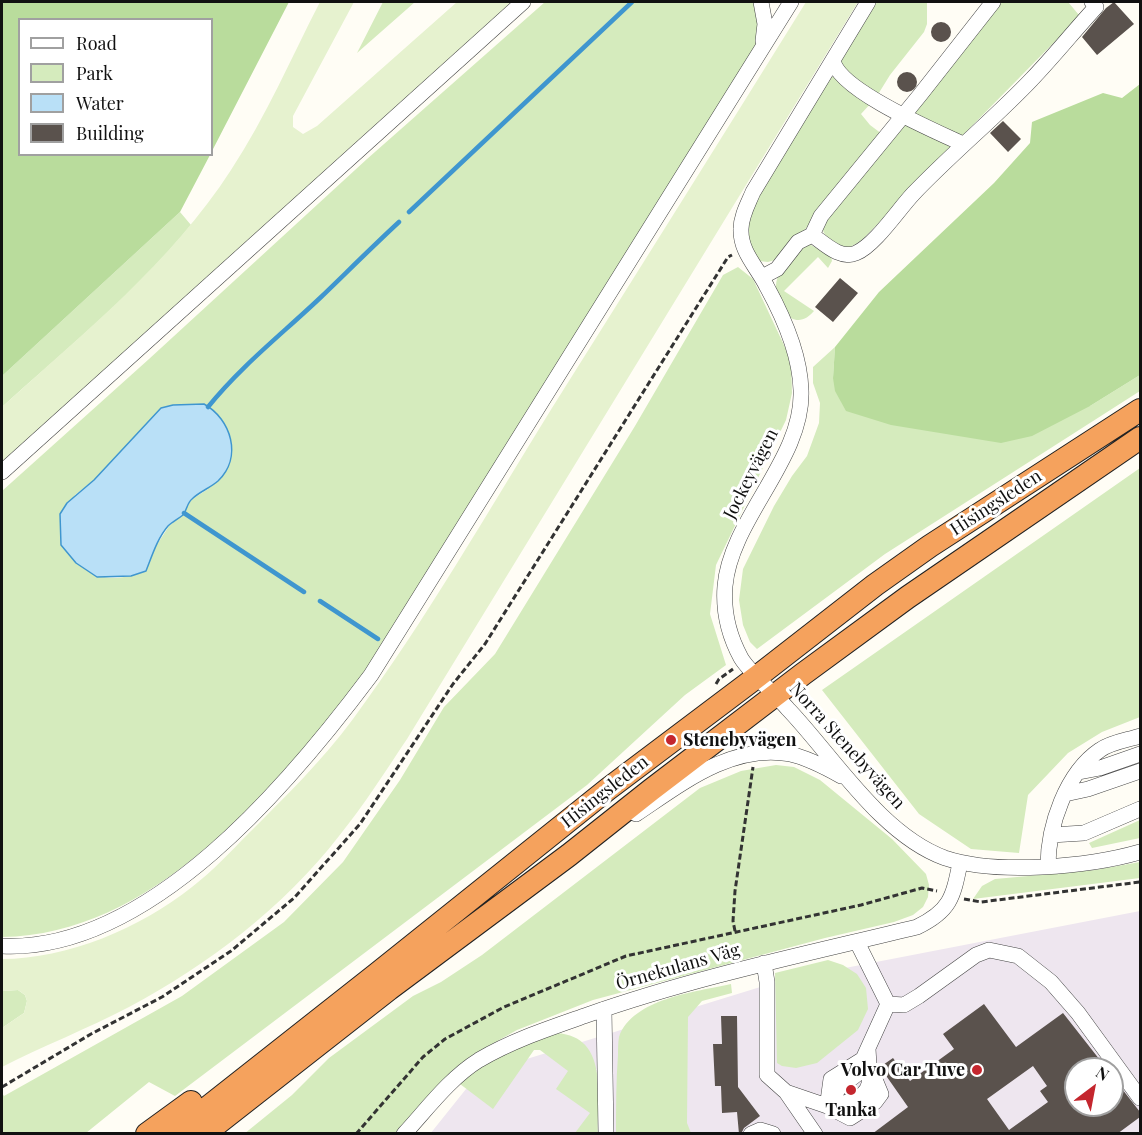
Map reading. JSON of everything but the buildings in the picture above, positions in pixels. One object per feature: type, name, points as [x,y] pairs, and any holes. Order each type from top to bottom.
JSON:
[{"type":"highway","name":"Hisingsleden","points":[[204,1134],[608,789],[725,699],[751,669],[930,546],[1140,410]]},
{"type":"highway","name":"Hisingsleden","points":[[174,1134],[383,981],[603,829],[908,597],[1140,438]]},
{"type":"highway","points":[[147,1134],[218,1083],[311,1011],[383,981]]},
{"type":"highway","points":[[225,1134],[274,1092],[383,981]]},
{"type":"street","points":[[2,472],[523,2]]},
{"type":"street","points":[[760,2],[765,24],[763,44]]},
{"type":"street","points":[[2,946],[28,946],[62,940],[86,932],[129,912],[187,873],[241,825],[295,771],[371,675],[791,2]]},
{"type":"street","points":[[743,247],[741,229],[744,211],[753,192],[868,2]]},
{"type":"street","points":[[762,278],[777,269],[798,243],[812,235],[821,216],[993,2]]},
{"type":"street","points":[[812,235],[841,254],[856,253],[869,245],[910,197],[1030,81],[1096,7],[1092,2]]},
{"type":"street","points":[[833,60],[837,71],[843,78],[903,116],[963,144]]},
{"type":"street","name":"Jockeyvägen","points":[[743,247],[762,278],[792,341],[800,374],[801,392],[800,408],[791,440],[728,566],[725,587],[730,633],[751,669]]},
{"type":"street","name":"Norra Stenebyvägen","points":[[751,669],[849,780],[902,834],[933,853],[960,862],[1009,868],[1118,858],[1140,852]]},
{"type":"street","points":[[1048,866],[1048,845],[1058,809],[1079,772],[1102,748],[1140,736]]},
{"type":"street","points":[[603,829],[632,817],[710,767],[751,755],[790,754],[818,763],[849,780]]},
{"type":"street","points":[[1079,772],[1100,768],[1140,754]]},
{"type":"street","points":[[1065,794],[1140,771]]},
{"type":"street","points":[[1051,835],[1084,833],[1140,809]]},
{"type":"street","name":"Örnekulans Väg","points":[[405,1134],[459,1076],[477,1061],[519,1039],[634,998],[764,963],[916,927],[937,917],[952,895],[960,862]]},
{"type":"street","points":[[857,942],[888,1004]]},
{"type":"street","points":[[888,1004],[904,1005],[976,955],[989,950],[1018,956],[1051,982],[1072,1006],[1140,1098]]},
{"type":"street","name":"Örnekulans Väg","points":[[764,963],[767,982],[767,1076],[786,1092],[827,1106],[850,1118],[875,1102],[881,1094],[869,1065],[868,1049]]},
{"type":"street","points":[[827,1106],[831,1078],[863,1059],[888,1004]]},
{"type":"street","name":"Örnekulans Väg","points":[[603,1009],[606,1134]]},
{"type":"street","points":[[827,1106],[839,1088],[869,1065]]},
{"type":"street","points":[[786,1092],[815,1134]]},
{"type":"street","points":[[751,1134],[760,1130],[773,1134]]},
{"type":"path","points":[[2,1087],[91,1034],[162,997],[231,951],[294,898],[360,824],[453,684],[485,644],[728,257],[743,247]]},
{"type":"path","points":[[725,699],[716,683],[726,673],[751,669]]},
{"type":"path","points":[[735,931],[733,921],[735,891],[749,801],[753,766],[751,755]]},
{"type":"shaded area","points":[[1140,911],[1140,1133],[430,1134],[478,1074],[783,980]]},
{"type":"green space","points":[[2,2],[289,2],[213,149],[213,18],[18,18],[18,156],[209,156],[180,212],[2,376]]},
{"type":"green space","points":[[320,2],[354,2],[293,116],[293,127],[303,134],[317,126],[457,2],[515,2],[2,466],[2,407],[124,296],[154,266],[207,204],[256,129]]},
{"type":"green space","points":[[383,2],[415,2],[357,53]]},
{"type":"green space","points":[[545,2],[754,2],[760,36],[753,51],[354,688],[244,813],[202,852],[157,885],[108,912],[57,930],[2,937],[2,491],[367,159]],"holes":[[[204,404],[208,489],[191,500],[184,513],[169,526],[156,546],[145,571],[119,578],[98,575],[80,564],[61,545],[61,533],[75,495],[94,480],[125,447],[173,405]]]},
{"type":"green space","points":[[806,2],[858,2],[407,739],[348,824],[294,887],[216,953],[129,1007],[2,1067],[2,1028],[24,1013],[27,1001],[25,995],[18,990],[2,991],[2,959],[52,954],[77,947],[127,928],[172,902],[200,881],[276,806],[316,764],[353,719],[431,605]]},
{"type":"green space","points":[[877,2],[927,2],[927,24],[924,32],[890,75],[877,96],[860,86],[840,62]]},
{"type":"green space","points":[[998,2],[1068,2],[1079,15],[962,136],[915,117],[913,112]]},
{"type":"green space","points":[[831,77],[835,77],[872,102],[861,114],[882,134],[799,237],[778,259],[768,262],[759,261],[745,234],[748,215]]},
{"type":"green space","points":[[1140,84],[1140,375],[1090,406],[1032,436],[1001,443],[891,425],[846,411],[835,391],[833,378],[835,347],[879,292],[994,183],[1030,143],[1032,122],[1103,93],[1122,98]]},
{"type":"green space","points":[[903,123],[954,145],[863,239],[850,247],[835,244],[824,233],[822,223]]},
{"type":"green space","points":[[180,212],[191,225],[170,250],[100,320],[2,407],[2,376]]},
{"type":"green space","points":[[809,244],[831,256],[832,261],[828,268],[818,257],[784,291],[814,311],[806,318],[798,320],[791,318],[778,296],[777,278],[785,264]]},
{"type":"green space","points":[[738,267],[753,279],[791,360],[792,393],[786,420],[716,565],[710,614],[726,665],[685,695],[587,785],[175,1096],[149,1082],[86,1133],[2,1134],[2,1093],[4,1096],[182,996],[284,922],[343,862],[400,780],[444,707],[495,654],[635,426],[723,275]]},
{"type":"green space","points":[[835,347],[833,378],[1090,406],[1140,375],[1140,391],[885,554],[757,649],[750,642],[743,625],[739,600],[743,569],[774,506],[807,456],[819,423],[820,403],[813,383],[813,367]]},
{"type":"green space","points":[[1140,468],[1140,717],[1102,732],[1068,753],[1028,795],[1019,853],[971,849],[919,814],[822,690]]},
{"type":"green space","points":[[776,765],[794,767],[820,780],[892,839],[926,874],[929,885],[928,897],[923,907],[913,915],[894,922],[825,938],[593,1000],[517,1030],[476,1053],[454,1069],[395,1133],[244,1134],[292,1095],[329,1058],[413,996],[441,982],[482,955],[700,788],[741,771]]},
{"type":"green space","points":[[1140,820],[1140,838],[1092,848],[1089,843]]},
{"type":"green space","points":[[1140,862],[1140,878],[973,899],[982,886],[995,879],[1095,870]]},
{"type":"green space","points":[[828,960],[843,965],[857,974],[866,988],[868,1009],[858,1030],[817,1063],[796,1068],[782,1066],[777,1063],[775,973]]},
{"type":"green space","points":[[731,984],[732,993],[702,1001],[688,1017],[687,1123],[691,1133],[616,1133],[618,1041],[626,1024],[637,1013],[651,1005],[684,994]]},
{"type":"green space","points":[[18,990],[25,995],[27,1001],[24,1013],[2,1028],[2,991]]},
{"type":"green space","points":[[557,1033],[574,1037],[585,1045],[593,1057],[598,1086],[598,1133],[575,1133],[590,1113],[556,1089],[568,1071],[540,1050],[534,1050],[493,1109],[460,1084],[459,1082],[500,1054]]},
{"type":"water","points":[[204,404],[221,419],[227,429],[232,450],[230,461],[218,481],[192,499],[183,515],[164,531],[146,571],[131,576],[97,577],[76,563],[61,545],[60,514],[67,503],[94,480],[161,408],[173,405]]},
{"type":"waterway","points":[[409,212],[632,2]]},
{"type":"waterway","points":[[208,407],[248,364],[399,222]]},
{"type":"waterway","points":[[184,513],[304,592]]},
{"type":"waterway","points":[[320,601],[378,639]]},
{"type":"place","name":"Stenebyvägen","points":[[671,740]]},
{"type":"place","name":"Volvo Car Tuve","points":[[977,1070]]},
{"type":"place","name":"Tanka","points":[[851,1090]]}]
